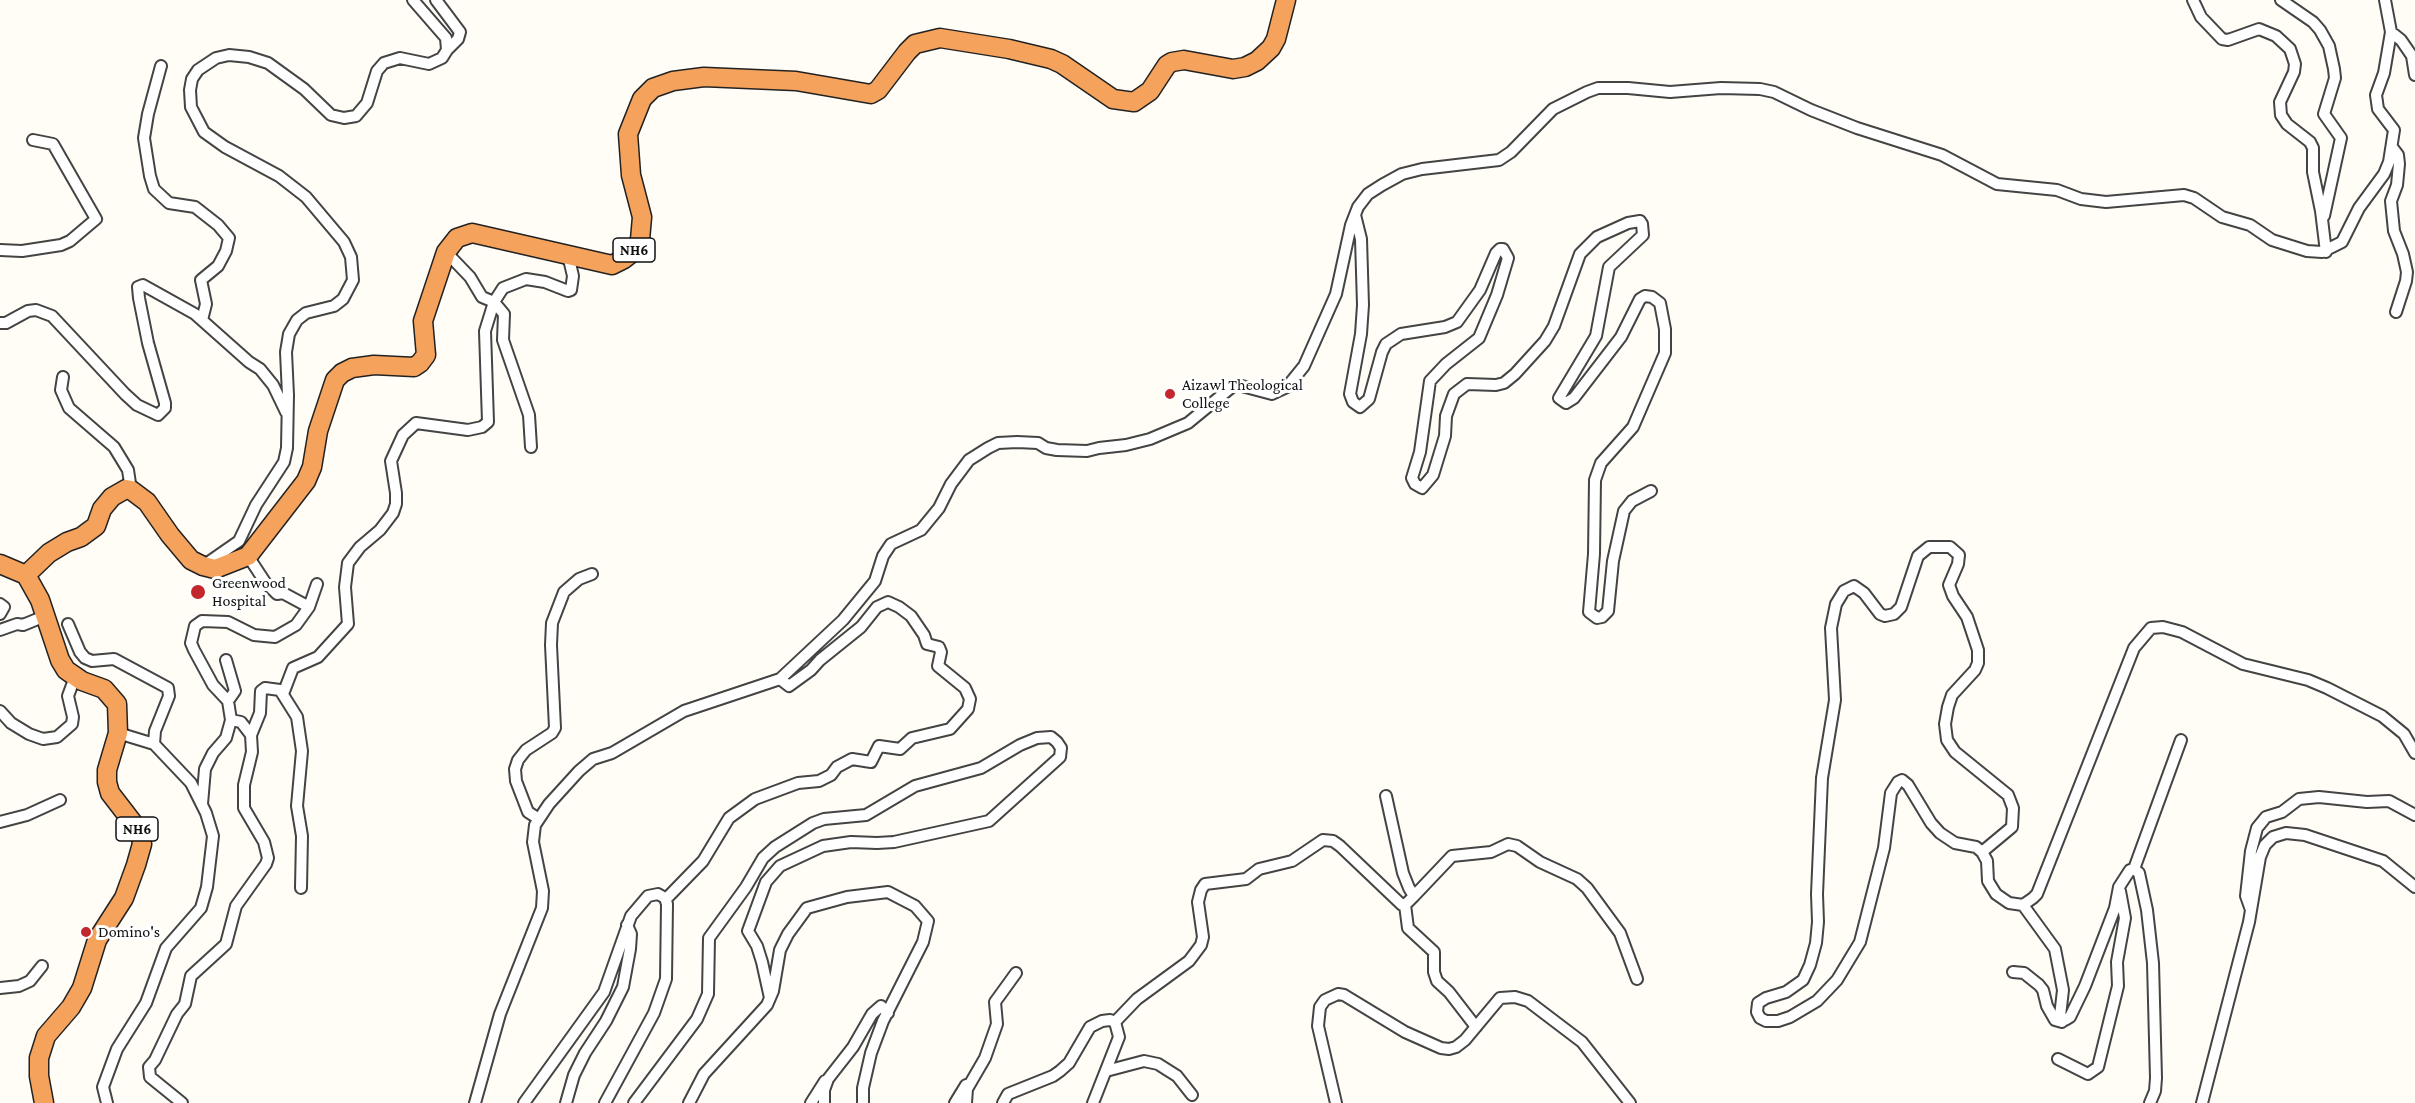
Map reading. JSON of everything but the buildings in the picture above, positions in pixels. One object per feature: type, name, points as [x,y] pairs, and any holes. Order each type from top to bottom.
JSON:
[{"type":"highway","name":"NH6","points":[[447,252],[457,238],[472,232],[612,265],[624,259],[640,240],[642,217],[632,175],[628,134],[642,99],[653,88],[673,81],[704,77],[795,81],[871,94],[878,90],[915,44],[940,38],[1009,49],[1051,60],[1062,64],[1113,99],[1134,102],[1150,91],[1167,65],[1172,62],[1184,60],[1233,69],[1245,67],[1257,61],[1271,48],[1276,39],[1287,0]]},
{"type":"highway","points":[[26,575],[49,553],[81,537],[96,526],[102,509],[121,490],[131,490],[147,502],[191,560],[215,569],[248,556],[306,481],[312,467],[318,431],[335,380],[352,368],[374,365],[414,368],[426,355],[423,321],[447,252]]},
{"type":"highway","points":[[0,564],[26,575],[40,600],[60,660],[66,670],[75,677]]},
{"type":"highway","name":"NH6","points":[[44,1103],[39,1076],[39,1058],[46,1036],[71,1007],[82,988],[97,940],[124,898],[142,844],[140,831],[110,794],[107,782],[107,770],[118,733],[117,704],[104,689],[75,677]]},
{"type":"street","points":[[413,0],[446,38],[447,50]]},
{"type":"street","points":[[203,566],[239,541],[256,506],[284,462],[287,415],[286,352],[289,334],[297,320],[306,313],[334,306],[343,299],[353,280],[351,257],[344,242],[321,212],[298,189],[225,147],[204,132],[191,107],[192,79],[198,70],[216,58],[229,55],[249,57],[268,63],[304,90],[331,115],[344,118],[356,116],[362,112],[377,71],[384,63],[400,58],[429,64],[441,58],[458,39],[460,32],[436,0]]},
{"type":"street","points":[[2193,0],[2201,17],[2222,39],[2228,40],[2259,29],[2276,36],[2290,49],[2295,64],[2294,72],[2280,102],[2281,115],[2287,124],[2310,142],[2313,148],[2313,172],[2326,252]]},
{"type":"street","points":[[2281,0],[2313,22],[2320,30],[2329,46],[2334,69],[2335,78],[2324,114],[2342,138],[2329,187],[2323,223]]},
{"type":"street","points":[[475,1103],[500,1014],[542,908],[543,891],[533,842],[535,825],[579,771],[593,759],[617,750],[684,711],[780,679],[843,620],[875,581],[883,556],[891,544],[921,530],[939,508],[951,484],[969,460],[988,448],[998,443],[1017,442],[1038,443],[1046,448],[1058,450],[1087,451],[1099,447],[1126,446],[1188,423],[1233,386],[1238,385],[1272,394],[1287,387],[1304,366],[1336,294],[1355,215],[1362,201],[1368,194],[1402,174],[1422,169],[1499,160],[1511,152],[1553,110],[1587,92],[1615,87],[1670,92],[1737,87],[1774,92],[1857,128],[1942,155],[1997,184],[2057,190],[2081,199],[2106,202],[2184,195],[2194,198],[2222,217],[2250,225],[2272,240],[2307,251],[2326,252],[2345,237],[2359,208],[2388,167],[2394,130],[2378,109],[2376,95],[2385,73],[2391,32],[2385,0]]},
{"type":"street","points":[[2391,32],[2401,40],[2412,56],[2415,75]]},
{"type":"street","points":[[161,66],[144,138],[154,189],[169,203],[195,207],[218,225],[229,238],[226,251],[218,266],[201,280],[206,304],[202,320]]},
{"type":"street","points":[[0,250],[22,251],[61,245],[70,242],[96,219],[53,144],[33,140]]},
{"type":"street","points":[[2392,147],[2398,155],[2399,164],[2397,185],[2391,201],[2394,231],[2403,254],[2407,277],[2396,312]]},
{"type":"street","points":[[1355,215],[1361,239],[1363,305],[1361,334],[1350,394],[1353,402],[1360,407],[1369,399],[1386,344],[1401,334],[1445,327],[1457,322],[1477,296],[1496,253],[1500,249],[1508,254],[1506,269],[1479,338],[1446,364],[1430,381],[1420,452],[1412,478],[1415,484],[1422,488],[1433,476],[1445,436],[1446,416],[1455,394],[1467,384],[1496,385],[1504,383],[1515,374],[1545,341],[1554,326],[1580,255],[1586,246],[1603,234],[1628,223],[1640,221],[1642,234],[1609,267],[1596,336],[1559,398],[1566,404],[1574,398],[1621,337],[1640,299],[1645,296],[1652,297],[1659,303],[1665,329],[1665,353],[1633,427],[1601,464],[1595,480],[1594,555],[1589,586],[1589,612],[1597,618],[1602,617],[1608,611],[1613,561],[1624,511],[1632,501],[1651,491]]},
{"type":"street","points":[[447,252],[470,277],[482,297],[494,302],[504,314],[503,340],[529,415],[531,447]]},
{"type":"street","points":[[283,694],[293,668],[318,657],[348,624],[345,588],[348,563],[393,513],[396,493],[391,461],[402,435],[416,423],[468,430],[482,427],[488,422],[485,331],[494,302],[503,288],[526,279],[571,290],[573,276],[568,255]]},
{"type":"street","points":[[0,323],[6,323],[28,311],[36,310],[52,316],[125,394],[137,405],[158,415],[165,408],[165,403],[148,343],[138,287],[141,284],[202,320],[260,369],[273,385],[287,415]]},
{"type":"street","points":[[63,377],[61,390],[69,408],[114,447],[128,470],[131,490]]},
{"type":"street","points":[[1982,852],[2012,827],[2013,808],[2008,795],[1955,752],[1947,740],[1945,724],[1952,695],[1975,670],[1978,663],[1978,650],[1967,617],[1953,596],[1950,585],[1959,555],[1950,547],[1929,548],[1918,556],[1901,607],[1894,614],[1885,616],[1880,614],[1864,593],[1854,586],[1844,591],[1836,604],[1831,628],[1835,700],[1822,778],[1816,943],[1803,980],[1786,992],[1758,1003],[1757,1012],[1760,1018],[1766,1021],[1778,1021],[1796,1014],[1817,1001],[1837,980],[1860,942],[1884,848],[1891,793],[1902,780],[1908,785],[1931,823],[1940,832],[1955,843],[1976,847],[1982,852],[1987,861],[1988,881],[1991,889],[2009,903],[2023,904],[2037,894],[2134,648],[2151,628],[2163,627],[2182,632],[2243,664],[2308,680],[2327,688],[2382,716],[2404,734],[2415,753]]},
{"type":"street","points":[[248,556],[265,582],[277,594],[283,593],[309,607]]},
{"type":"street","points":[[539,819],[528,812],[516,781],[515,769],[518,760],[526,750],[552,733],[555,728],[552,623],[564,592],[579,579],[592,574]]},
{"type":"street","points":[[202,804],[206,769],[213,753],[226,738],[231,720],[228,701],[213,685],[194,650],[191,642],[195,626],[202,621],[228,622],[254,635],[275,637],[296,625],[309,607],[317,584]]},
{"type":"street","points":[[605,1103],[654,1013],[666,979],[666,900],[703,861],[729,818],[755,799],[798,783],[819,781],[852,759],[871,762],[879,746],[899,749],[912,738],[950,729],[968,709],[970,699],[965,688],[938,666],[937,662],[941,652],[939,647],[927,644],[924,635],[911,616],[888,602],[877,607],[861,627],[789,686],[780,679]]},
{"type":"street","points":[[0,604],[4,607],[0,614]]},
{"type":"street","points":[[0,630],[17,624],[23,625],[45,616]]},
{"type":"street","points":[[68,624],[85,658],[92,661],[114,658],[168,688],[169,696],[155,731],[154,744]]},
{"type":"street","points":[[226,660],[235,691],[228,701]]},
{"type":"street","points":[[0,711],[11,723],[29,734],[43,739],[57,737],[72,724],[74,717],[68,696],[75,677]]},
{"type":"street","points":[[182,1103],[150,1077],[149,1067],[155,1060],[177,1014],[185,1004],[191,976],[226,944],[236,906],[268,858],[264,842],[244,808],[244,785],[252,752],[251,735],[258,722],[262,689],[277,689],[283,694],[297,717],[302,751],[297,806],[302,836],[301,888]]},
{"type":"street","points":[[231,720],[240,722],[251,735]]},
{"type":"street","points":[[107,1103],[103,1087],[117,1048],[146,1003],[166,948],[201,908],[209,871],[213,836],[202,804],[191,783],[154,744],[118,733]]},
{"type":"street","points":[[634,1103],[697,1019],[708,994],[709,938],[746,887],[763,858],[775,847],[813,823],[824,819],[866,815],[915,786],[981,768],[1020,745],[1037,738],[1051,737],[1057,742],[1061,748],[1060,757],[989,821],[894,842],[851,842],[823,846],[780,866],[766,882],[748,932],[757,946],[770,998]]},
{"type":"street","points":[[2013,972],[2024,973],[2039,985],[2055,1020],[2060,1022],[2070,1017],[2085,986],[2115,908],[2119,887],[2129,872],[2134,869],[2181,740]]},
{"type":"street","points":[[1386,796],[1403,873],[1414,896]]},
{"type":"street","points":[[2251,910],[2246,896],[2251,851],[2257,828],[2266,817],[2282,812],[2299,799],[2319,797],[2367,802],[2389,801],[2415,814]]},
{"type":"street","points":[[0,822],[60,800]]},
{"type":"street","points":[[2202,1103],[2251,910],[2260,857],[2265,845],[2273,837],[2286,833],[2345,847],[2383,861],[2415,887]]},
{"type":"street","points":[[1115,1022],[1137,999],[1189,961],[1201,945],[1203,937],[1198,902],[1201,890],[1207,883],[1243,880],[1259,869],[1292,861],[1318,842],[1328,840],[1340,846],[1398,903],[1406,905]]},
{"type":"street","points":[[1476,1027],[1449,992],[1437,981],[1434,972],[1434,952],[1408,928],[1406,905],[1452,856],[1491,852],[1508,844],[1517,846],[1540,862],[1572,876],[1584,885],[1620,933],[1637,979]]},
{"type":"street","points":[[2134,869],[2139,873],[2144,891],[2152,963],[2156,1078],[2155,1091],[2150,1103]]},
{"type":"street","points":[[2058,1059],[2088,1074],[2098,1068],[2118,986],[2117,962],[2126,918],[2119,887]]},
{"type":"street","points":[[689,1103],[704,1074],[767,1005],[773,991],[780,950],[788,934],[807,908],[847,897],[888,892],[915,906],[928,921],[923,942],[871,1053],[863,1088],[863,1103]]},
{"type":"street","points":[[524,1103],[604,992],[631,916],[648,896],[658,894],[666,900]]},
{"type":"street","points":[[2023,904],[2055,949],[2063,990],[2060,1016],[2065,1020]]},
{"type":"street","points":[[566,1103],[578,1068],[623,987],[631,934],[627,924]]},
{"type":"street","points":[[0,988],[19,986],[30,981],[42,966]]},
{"type":"street","points":[[956,1103],[985,1058],[997,1024],[995,1002],[1016,973]]},
{"type":"street","points":[[1336,1103],[1318,1026],[1320,1006],[1332,995],[1344,994],[1405,1032],[1441,1048],[1456,1047],[1500,998],[1515,997],[1528,1001],[1582,1042],[1630,1103]]},
{"type":"street","points":[[811,1103],[853,1047],[874,1010],[881,1006],[888,1013]]},
{"type":"street","points":[[1003,1103],[1008,1094],[1053,1076],[1069,1063],[1090,1028],[1105,1020],[1115,1022]]},
{"type":"street","points":[[1093,1103],[1119,1037],[1115,1022]]},
{"type":"street","points":[[1106,1071],[1143,1061],[1158,1064],[1177,1076],[1192,1095]]},
{"type":"street","points":[[824,1103],[824,1090],[828,1079]]},
{"type":"street","points":[[966,1103],[966,1094],[971,1080]]},
{"type":"place","name":"Aizawl Theological College","points":[[1170,394]]},
{"type":"place","name":"Greenwood Hospital","points":[[198,592]]},
{"type":"place","name":"Domino's","points":[[86,932]]}]
